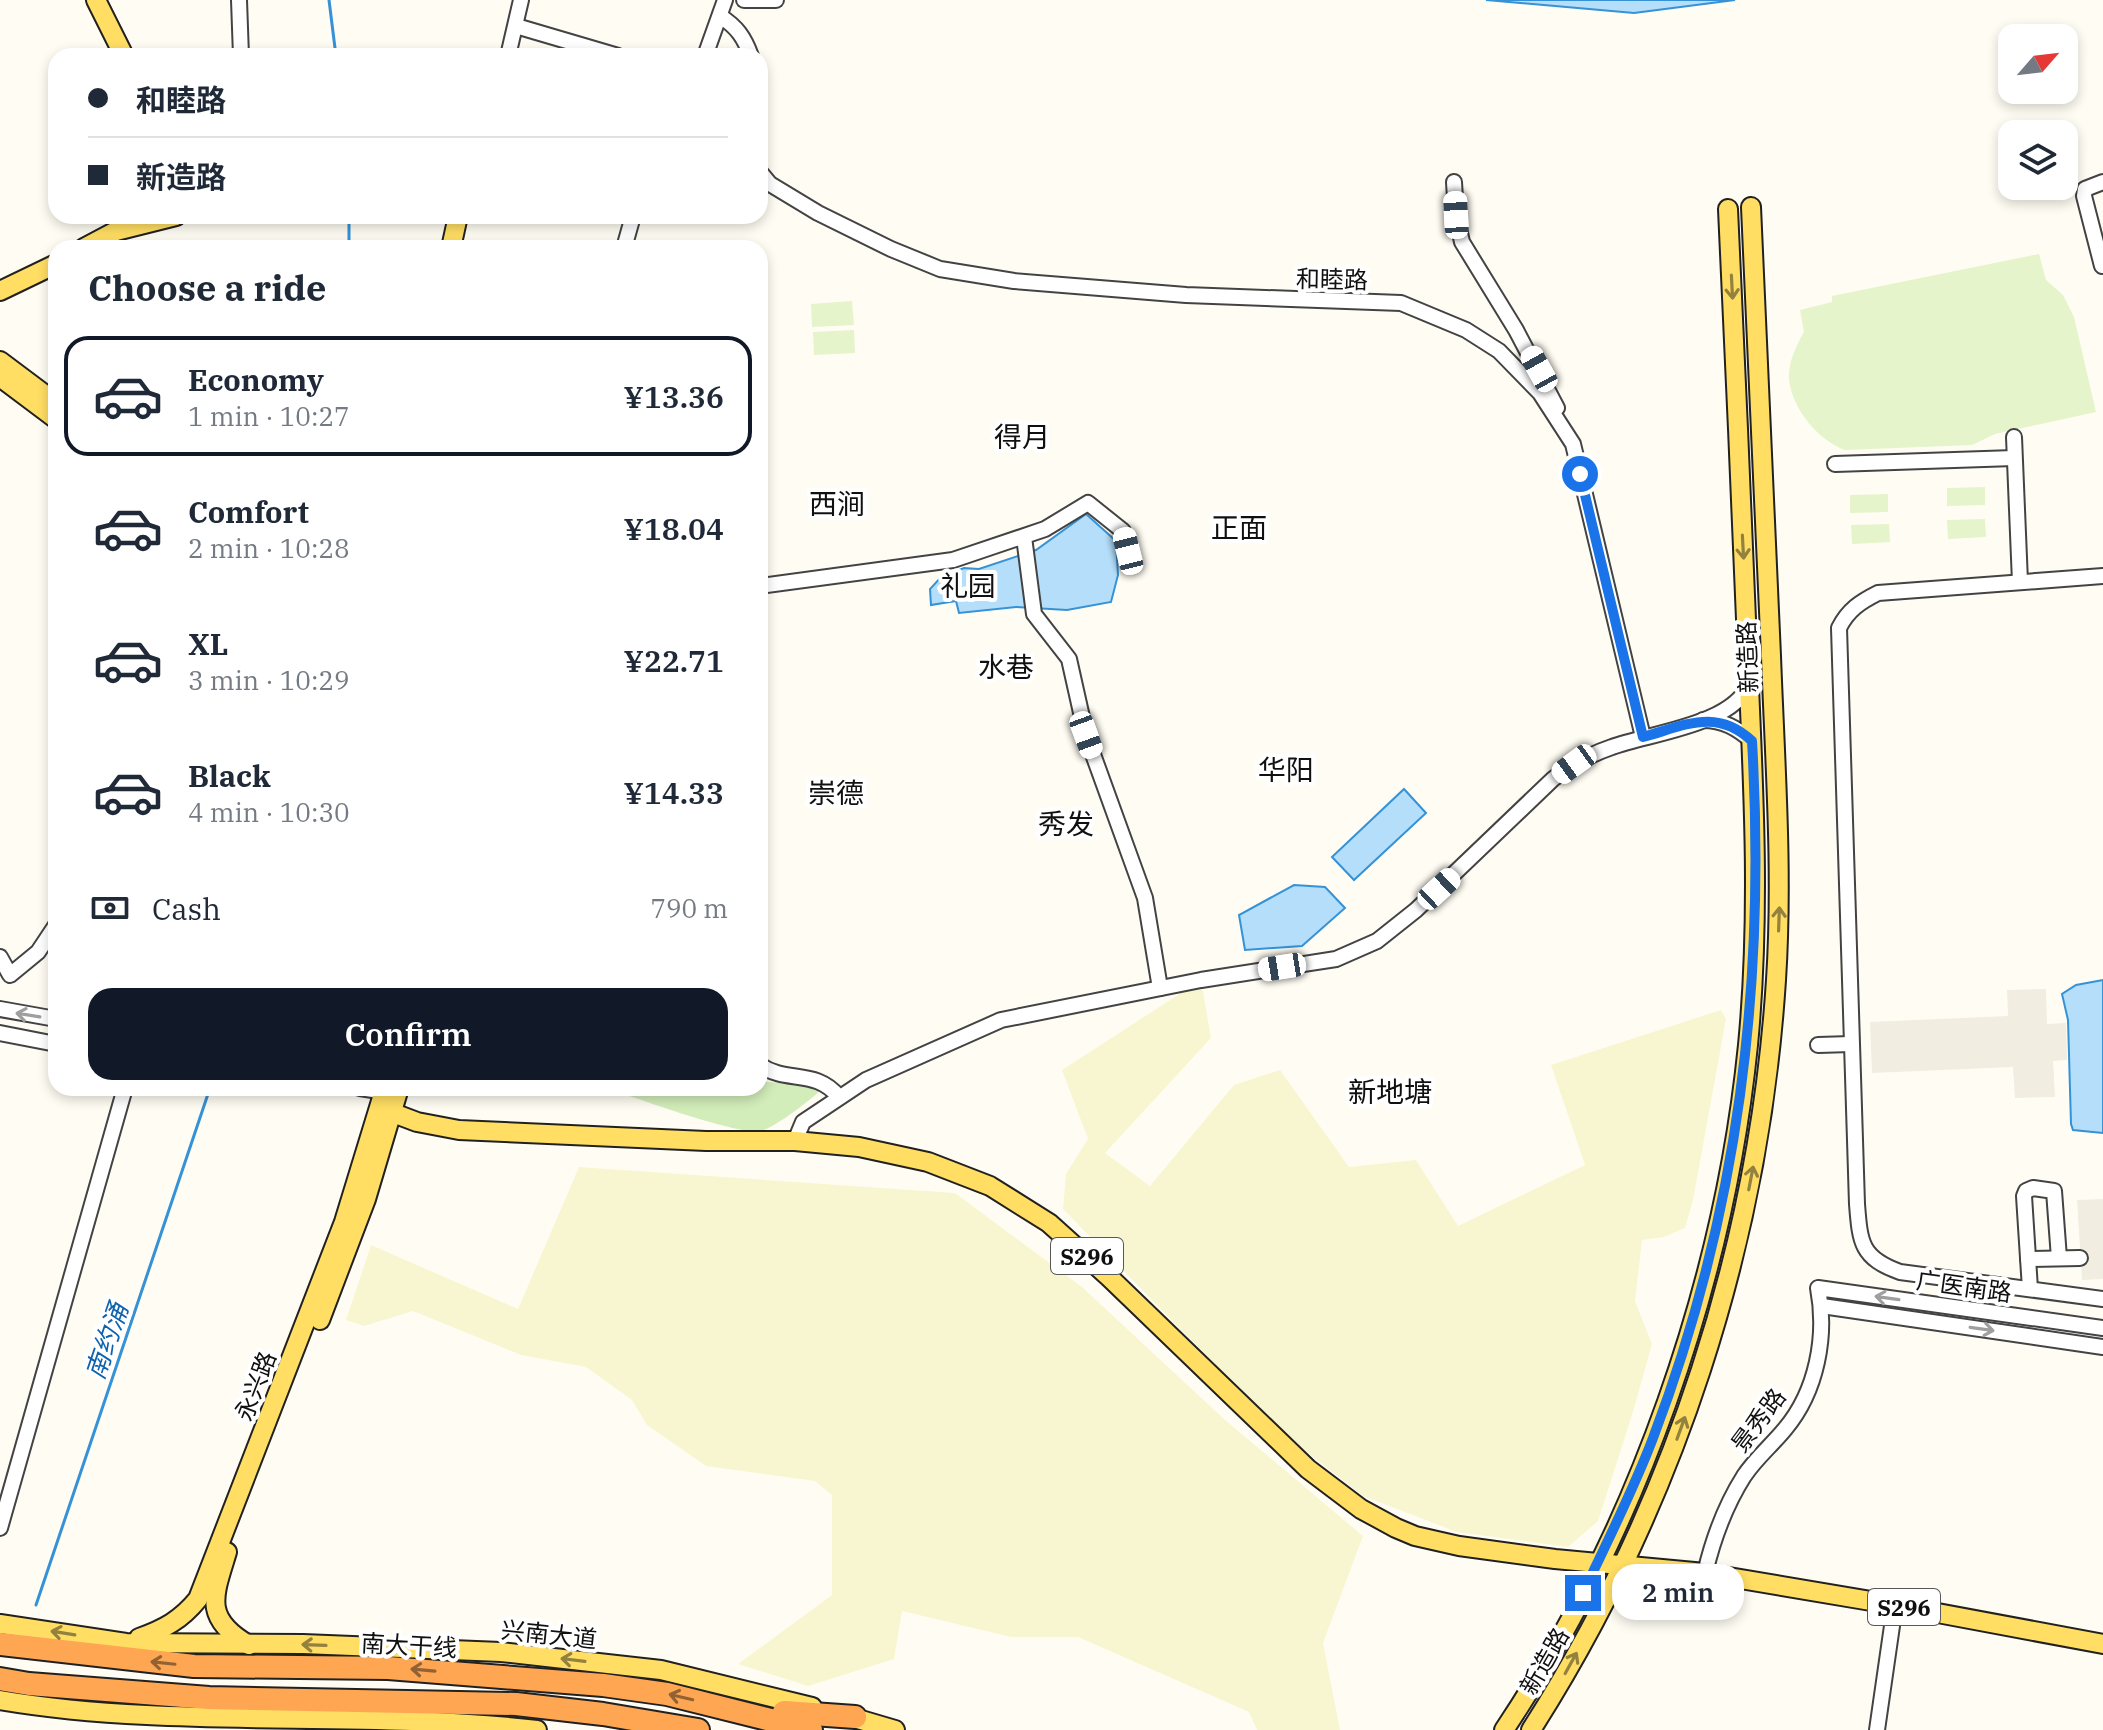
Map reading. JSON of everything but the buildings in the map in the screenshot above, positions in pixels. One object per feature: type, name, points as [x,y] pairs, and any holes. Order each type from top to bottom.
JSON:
[{"type":"highway","name":"南大干线","points":[[0,1644],[194,1666],[388,1668],[588,1684],[667,1694],[811,1730]]},
{"type":"highway","points":[[0,1679],[209,1698],[516,1704],[603,1714],[698,1730]]},
{"type":"highway","points":[[729,1708],[855,1717]]},
{"type":"main road","points":[[96,0],[120,48]]},
{"type":"main road","name":"新造路","points":[[1531,1730],[1586,1637],[1670,1459],[1708,1348],[1753,1169],[1773,1023],[1779,859],[1751,207]]},
{"type":"main road","name":"新造路","points":[[1504,1730],[1563,1632],[1597,1564],[1642,1465],[1677,1371],[1694,1318],[1726,1189],[1744,1073],[1753,972],[1756,878],[1728,209]]},
{"type":"main road","points":[[101,240],[132,224]]},
{"type":"main road","points":[[126,228],[143,224]]},
{"type":"main road","points":[[1,291],[48,268]]},
{"type":"main road","points":[[0,361],[48,397]]},
{"type":"main road","points":[[0,377],[48,413]]},
{"type":"main road","name":"S296","points":[[390,1097],[417,1122],[473,1131],[706,1141],[795,1141],[859,1147],[911,1157],[970,1176],[1012,1197],[1049,1223],[1308,1469],[1343,1498],[1379,1520],[1415,1536],[1438,1542],[1597,1564],[1705,1573],[2103,1644]]},
{"type":"main road","name":"永兴路","points":[[126,1643],[162,1630],[184,1616],[198,1599],[390,1097]]},
{"type":"main road","name":"永兴路","points":[[251,1646],[233,1635],[220,1621],[213,1598],[235,1531],[349,1248],[390,1097]]},
{"type":"main road","name":"兴南大道","points":[[0,1624],[126,1643],[303,1644],[501,1652],[661,1670],[855,1717],[895,1730]]},
{"type":"main road","points":[[0,1700],[96,1714],[204,1719],[407,1720],[537,1730]]},
{"type":"main road","points":[[96,1714],[116,1730]]},
{"type":"main road","points":[[175,1730],[204,1719]]},
{"type":"street","points":[[239,0],[241,48]]},
{"type":"street","points":[[510,48],[521,0]]},
{"type":"street","points":[[708,48],[725,0]]},
{"type":"street","points":[[744,0],[776,0]]},
{"type":"street","points":[[720,16],[735,26],[748,48]]},
{"type":"street","points":[[516,26],[591,48]]},
{"type":"street","name":"和睦路","points":[[768,182],[818,213],[940,269],[1014,281],[1186,295],[1401,303],[1466,330],[1499,351],[1540,393],[1573,444],[1643,737]]},
{"type":"street","points":[[1454,182],[1462,242],[1550,389],[1573,444]]},
{"type":"street","points":[[2102,266],[2084,196],[2085,189],[2103,182]]},
{"type":"street","points":[[2014,437],[2020,582]]},
{"type":"street","points":[[1835,464],[2014,458]]},
{"type":"street","points":[[768,585],[953,560],[1045,529],[1088,503],[1123,531],[1128,551]]},
{"type":"street","points":[[1024,537],[1034,614],[1069,659],[1086,735],[1145,898],[1160,988]]},
{"type":"street","points":[[2103,576],[1878,593],[1845,614],[1839,628],[1859,1231],[1866,1251],[1881,1265],[1900,1272],[2103,1299]]},
{"type":"street","points":[[795,1141],[803,1122],[866,1080],[1001,1020],[1160,988],[1336,959],[1377,941],[1416,910],[1553,779],[1574,764],[1611,747],[1703,720],[1735,703],[1749,683]]},
{"type":"street","points":[[1703,720],[1732,727],[1752,741]]},
{"type":"street","points":[[0,957],[10,975],[38,952],[48,937]]},
{"type":"street","points":[[0,1009],[48,1018]]},
{"type":"street","points":[[0,1033],[48,1042]]},
{"type":"street","points":[[1818,1045],[1851,1044]]},
{"type":"street","points":[[768,1070],[821,1080],[839,1097]]},
{"type":"street","points":[[0,1528],[123,1096]]},
{"type":"street","points":[[2030,1289],[2026,1191],[2033,1188],[2054,1191],[2059,1258]]},
{"type":"street","points":[[2028,1259],[2080,1258]]},
{"type":"street","name":"景秀路","points":[[1705,1573],[1720,1523],[1743,1477],[1784,1430],[1803,1401],[1821,1341],[1822,1306],[1818,1288]]},
{"type":"street","name":"广医南路","points":[[1818,1288],[2103,1328]]},
{"type":"street","name":"广医南路","points":[[1822,1306],[2103,1347]]},
{"type":"street","points":[[1877,1730],[1895,1605]]},
{"type":"shaded area","points":[[1201,980],[1211,1038],[1105,1153],[1150,1186],[1234,1085],[1280,1070],[1349,1167],[1416,1160],[1458,1226],[1585,1165],[1551,1065],[1721,1010],[1726,1019],[1693,1200],[1685,1228],[1664,1237],[1642,1240],[1635,1301],[1652,1344],[1633,1412],[1598,1521],[1568,1547],[1457,1532],[1363,1496],[1279,1430],[1063,1209],[1066,1174],[1088,1139],[1062,1070]]},
{"type":"shaded area","points":[[2046,989],[2047,1024],[2066,1023],[2067,1060],[2053,1061],[2055,1097],[2015,1098],[2013,1067],[1872,1073],[1870,1022],[2008,1016],[2007,990]]},
{"type":"shaded area","points":[[579,1167],[955,1193],[1082,1287],[1224,1419],[1363,1536],[1323,1643],[1340,1730],[1257,1730],[1249,1712],[1078,1637],[1011,1637],[902,1611],[894,1659],[808,1686],[738,1664],[832,1595],[832,1495],[815,1481],[706,1466],[647,1425],[632,1400],[586,1367],[521,1355],[413,1311],[364,1326],[346,1320],[371,1245],[518,1309]]},
{"type":"shaded area","points":[[2103,1199],[2103,1279],[2082,1280],[2077,1200]]},
{"type":"green space","points":[[2039,254],[2046,280],[2063,295],[2074,317],[2096,412],[1995,434],[1972,445],[1845,450],[1825,439],[1801,412],[1789,379],[1791,361],[1804,332],[1800,310],[1832,302],[1832,296]]},
{"type":"green space","points":[[852,301],[854,325],[812,327],[811,304]]},
{"type":"green space","points":[[854,330],[855,353],[814,355],[813,332]]},
{"type":"green space","points":[[1985,487],[1985,505],[1947,506],[1947,488]]},
{"type":"green space","points":[[1888,494],[1888,512],[1850,513],[1850,495]]},
{"type":"green space","points":[[1985,519],[1986,537],[1948,539],[1947,520]]},
{"type":"green space","points":[[1889,524],[1890,542],[1852,544],[1851,525]]},
{"type":"green space","points":[[768,1082],[826,1085],[795,1111],[761,1131],[731,1128],[630,1096],[768,1096]]},
{"type":"water","points":[[1486,0],[1735,0],[1634,13]]},
{"type":"water","points":[[1086,514],[1116,541],[1118,575],[1111,602],[1067,610],[1016,607],[959,613],[956,601],[931,605],[930,589],[941,577],[964,568],[979,569],[1036,550]]},
{"type":"water","points":[[1404,789],[1426,813],[1354,880],[1332,857]]},
{"type":"water","points":[[1294,885],[1325,887],[1345,908],[1302,946],[1245,950],[1239,915]]},
{"type":"water","points":[[2103,980],[2103,1133],[2073,1130],[2071,1124],[2068,1020],[2062,994],[2076,985]]},
{"type":"waterway","name":"南约涌","points":[[329,0],[335,48]]},
{"type":"waterway","name":"南约涌","points":[[349,224],[349,240]]},
{"type":"waterway","name":"南约涌","points":[[36,1605],[207,1096]]},
{"type":"district","name":"得月","points":[[1022,436]]},
{"type":"district","name":"西涧","points":[[837,503]]},
{"type":"district","name":"正面","points":[[1239,527]]},
{"type":"district","name":"礼园","points":[[968,585]]},
{"type":"district","name":"水巷","points":[[1006,666]]},
{"type":"district","name":"华阳","points":[[1286,769]]},
{"type":"district","name":"崇德","points":[[836,792]]},
{"type":"district","name":"秀发","points":[[1066,823]]},
{"type":"district","name":"新地塘","points":[[1390,1091]]},
{"type":"route","points":[[1580,474],[1643,737],[1703,720],[1721,722],[1745,735],[1752,741],[1756,830],[1755,930],[1748,1045],[1726,1189],[1715,1238],[1686,1344],[1652,1439],[1614,1530],[1583,1593]]}]
